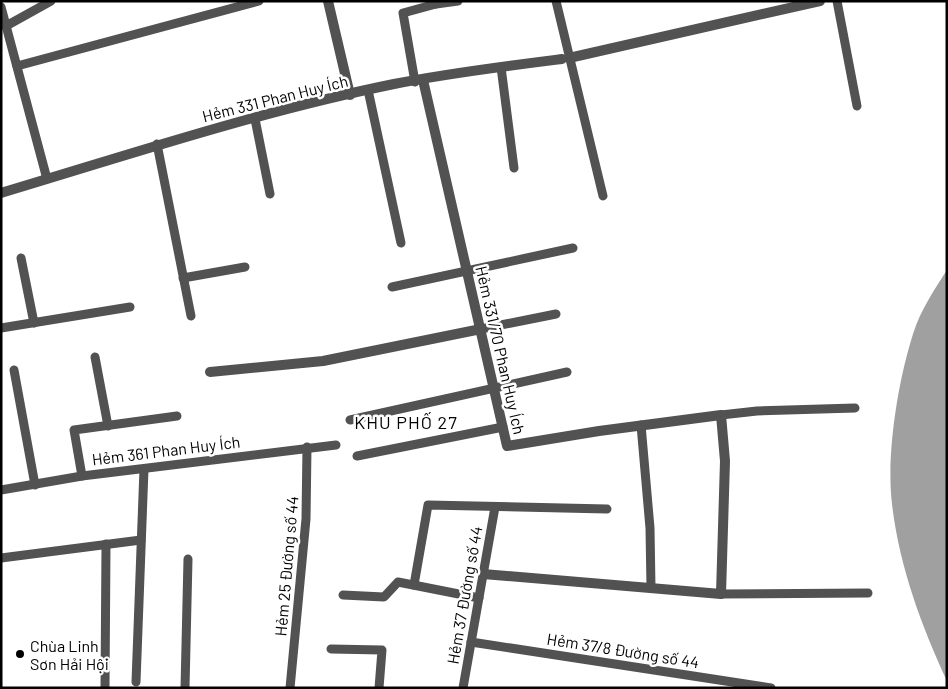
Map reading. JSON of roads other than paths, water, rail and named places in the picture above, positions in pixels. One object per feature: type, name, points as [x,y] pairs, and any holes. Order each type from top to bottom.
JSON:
[{"type":"street","points":[[328,1],[350,95]]},
{"type":"street","name":"Hẻm 331 Phan Huy Ích","points":[[1,193],[157,144],[368,90],[566,58],[820,1]]},
{"type":"street","name":"Hẻm 331/70 Phan Huy Ích","points":[[419,81],[468,270],[507,446],[641,425],[721,415]]},
{"type":"street","points":[[210,372],[323,361],[481,329]]},
{"type":"street","points":[[484,574],[721,594],[725,461],[721,415]]},
{"type":"lane","points":[[6,26],[52,1]]},
{"type":"lane","points":[[17,66],[232,5],[259,1]]},
{"type":"lane","points":[[419,81],[403,13],[436,3],[458,1]]},
{"type":"lane","points":[[556,1],[566,58],[603,196]]},
{"type":"lane","points":[[837,1],[857,106]]},
{"type":"lane","points":[[1,7],[46,179]]},
{"type":"lane","points":[[501,67],[514,168]]},
{"type":"lane","points":[[368,90],[401,243]]},
{"type":"lane","points":[[255,119],[270,194]]},
{"type":"lane","points":[[157,144],[191,316]]},
{"type":"lane","points":[[392,286],[573,248]]},
{"type":"lane","points":[[21,258],[34,323]]},
{"type":"lane","points":[[183,278],[245,267]]},
{"type":"lane","points":[[1,328],[130,307]]},
{"type":"lane","points":[[481,329],[556,314]]},
{"type":"lane","points":[[96,357],[108,426]]},
{"type":"lane","points":[[14,370],[35,485]]},
{"type":"lane","points":[[350,420],[567,372]]},
{"type":"lane","name":"Hẻm 331/70 Phan Huy Ích","points":[[721,415],[756,411],[855,408]]},
{"type":"lane","points":[[82,476],[74,430],[177,416]]},
{"type":"lane","points":[[641,425],[650,528],[651,588]]},
{"type":"lane","points":[[357,456],[503,427]]},
{"type":"lane","name":"Hẻm 361 Phan Huy Ích","points":[[1,490],[82,476],[336,445]]},
{"type":"lane","name":"Hẻm 25 Đường số 44","points":[[290,688],[306,519],[308,447]]},
{"type":"lane","points":[[136,682],[144,469]]},
{"type":"lane","name":"Hẻm 37 Đường số 44","points":[[414,586],[428,505],[607,509]]},
{"type":"lane","name":"Hẻm 37 Đường số 44","points":[[463,688],[496,508]]},
{"type":"lane","points":[[1,558],[141,540]]},
{"type":"lane","points":[[105,688],[106,544]]},
{"type":"lane","points":[[185,688],[188,559]]},
{"type":"lane","points":[[343,595],[384,597],[398,582],[479,598]]},
{"type":"lane","points":[[721,594],[868,593]]},
{"type":"lane","name":"Hẻm 37/8 Đường số 44","points":[[471,642],[771,688]]},
{"type":"lane","points":[[331,649],[382,650],[379,688]]},
{"type":"place","name":"Chùa Linh Sơn Hải Hội","points":[[20,654]]},
{"type":"district","name":"KHU PHỐ 27","points":[[406,422]]}]
